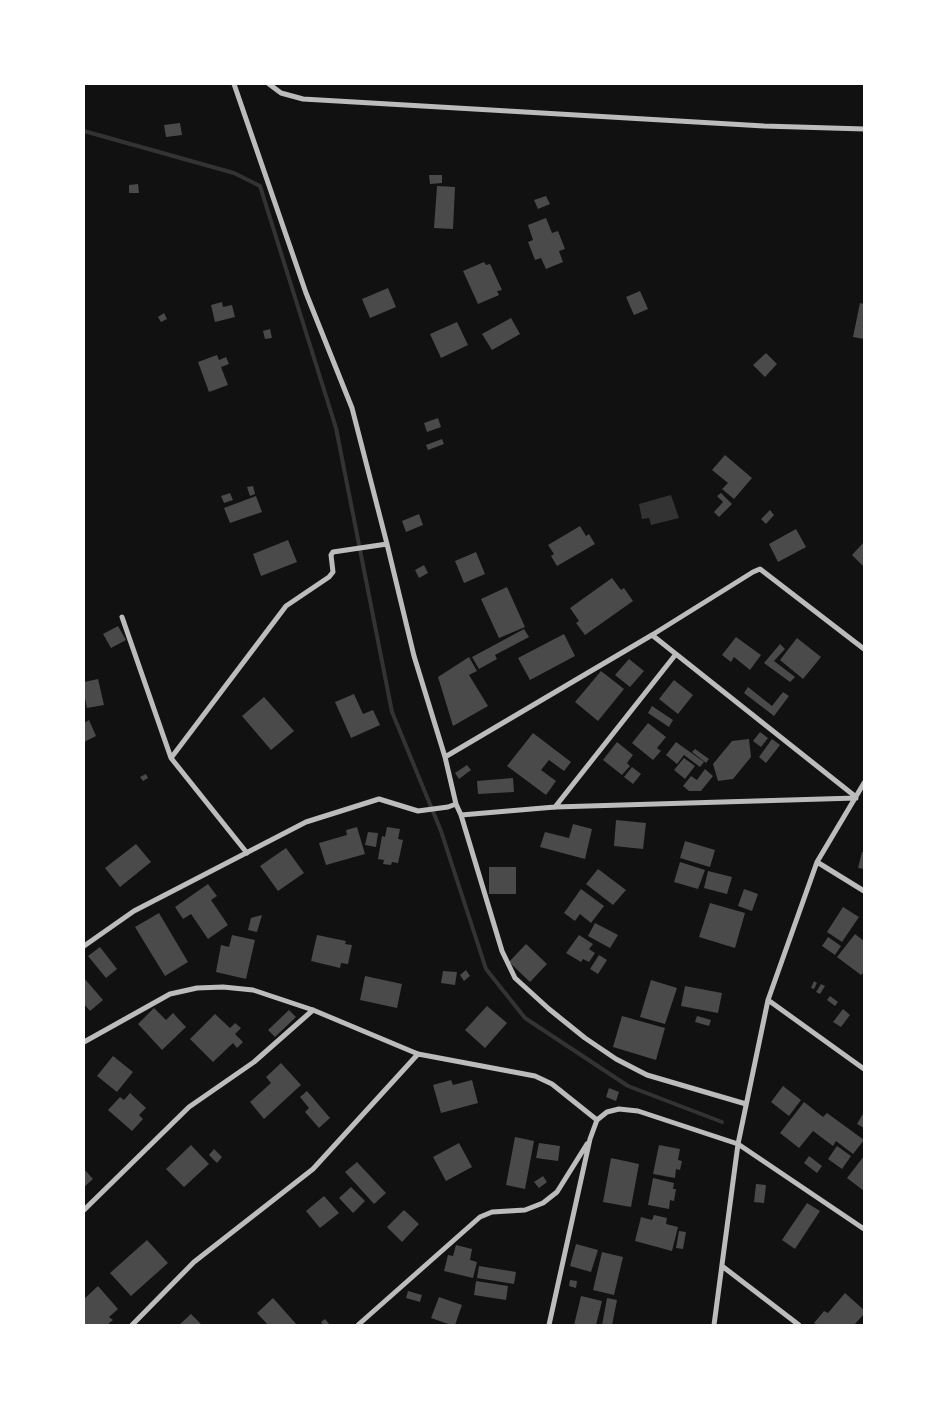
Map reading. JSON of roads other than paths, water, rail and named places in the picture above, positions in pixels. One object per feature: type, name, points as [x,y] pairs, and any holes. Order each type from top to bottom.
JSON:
[{"type":"street","points":[[234,84],[306,293],[352,408],[414,656],[445,757],[456,804],[502,951],[516,978],[549,1009],[585,1038],[616,1059],[647,1075],[746,1104]]},
{"type":"street","points":[[269,84],[281,92],[303,99],[650,120],[864,129]]},
{"type":"street","points":[[171,758],[286,606],[329,577],[333,572],[331,555],[333,552],[387,544]]},
{"type":"street","points":[[445,757],[760,569],[864,649]]},
{"type":"street","points":[[122,617],[171,758],[247,852]]},
{"type":"street","points":[[652,635],[856,798]]},
{"type":"street","points":[[555,807],[676,654]]},
{"type":"street","points":[[714,1325],[738,1144],[768,1000],[817,862],[864,783]]},
{"type":"street","points":[[461,815],[555,807],[856,798]]},
{"type":"street","points":[[84,946],[134,911],[306,822],[379,799],[418,811],[448,807],[456,804]]},
{"type":"street","points":[[817,862],[864,891]]},
{"type":"street","points":[[84,1042],[170,994],[197,988],[224,986],[253,990],[313,1010],[418,1054],[535,1076],[552,1084],[598,1120]]},
{"type":"street","points":[[768,1000],[864,1069]]},
{"type":"street","points":[[84,1210],[189,1107],[254,1062],[313,1010]]},
{"type":"street","points":[[132,1325],[194,1262],[313,1170],[418,1054]]},
{"type":"street","points":[[358,1325],[480,1217],[492,1212],[525,1210],[542,1203],[557,1192],[590,1139],[598,1120],[607,1112],[619,1109],[638,1111],[738,1144],[864,1229]]},
{"type":"street","points":[[549,1325],[590,1139]]},
{"type":"street","points":[[722,1266],[799,1325]]},
{"type":"waterway","points":[[84,131],[234,173],[260,186],[336,428],[392,712],[441,831],[486,969],[525,1018],[628,1086],[722,1122]]}]
